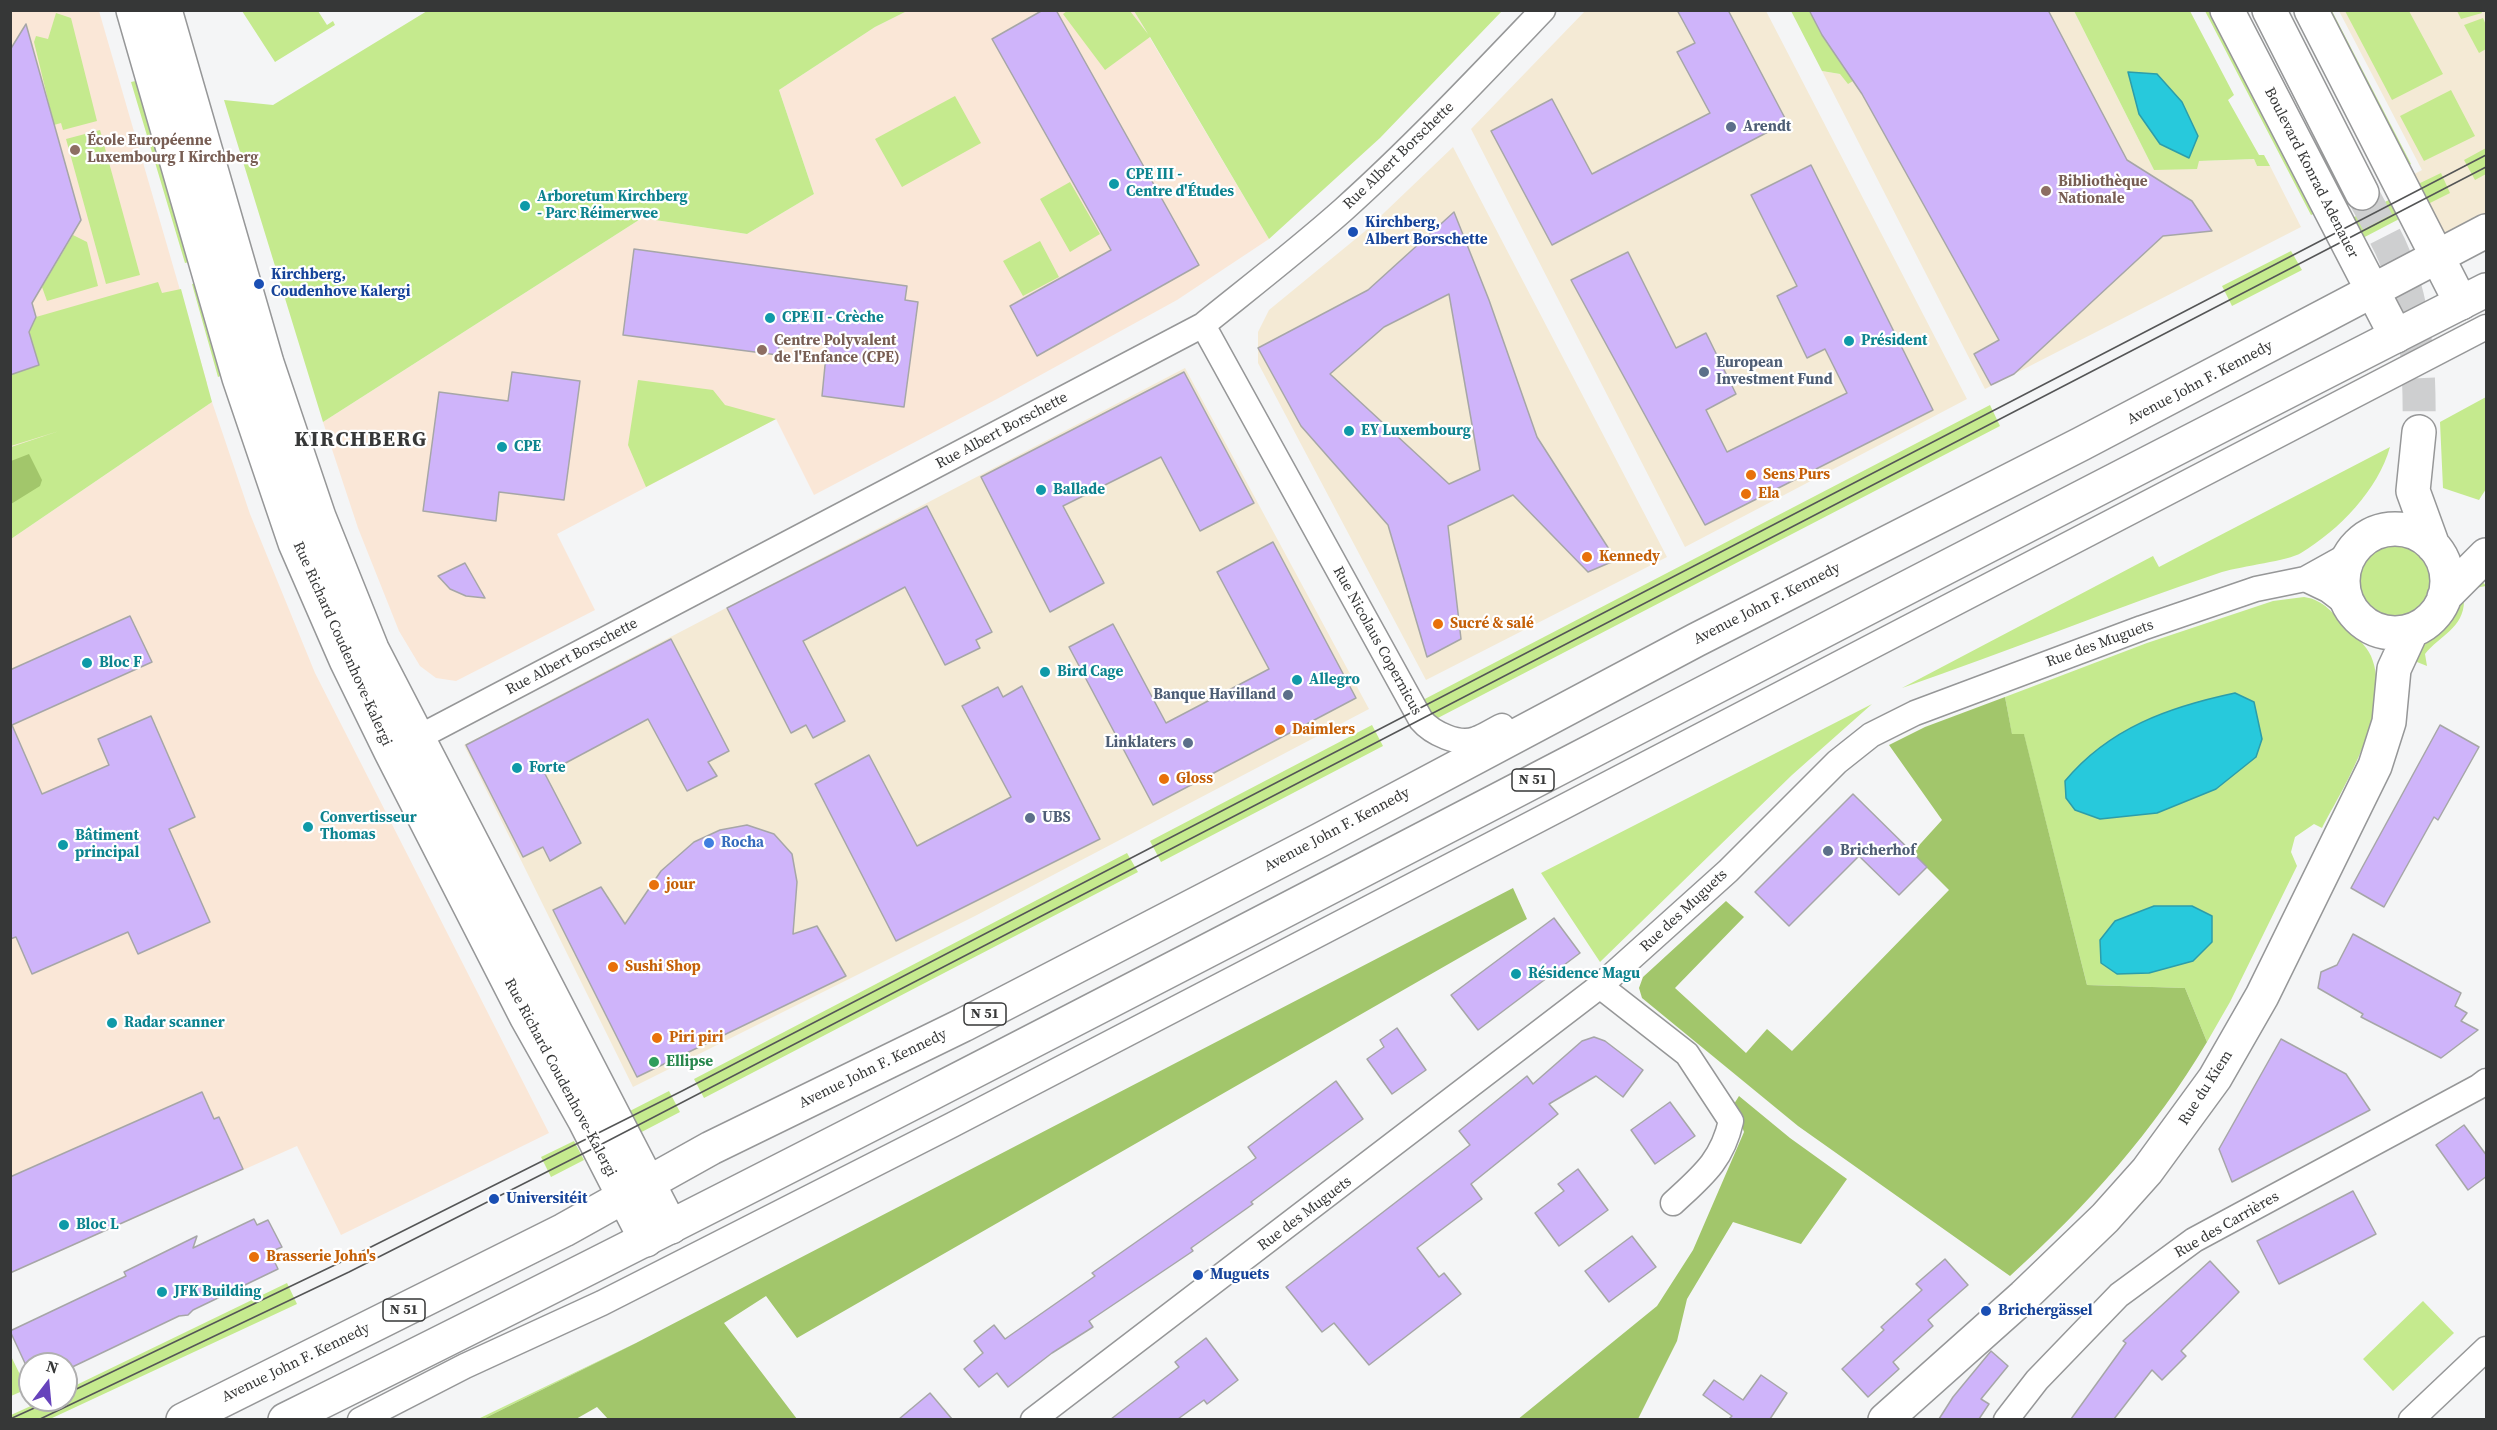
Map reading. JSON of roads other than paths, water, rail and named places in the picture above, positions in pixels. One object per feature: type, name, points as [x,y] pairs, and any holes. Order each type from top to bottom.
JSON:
[{"type":"main road","name":"Rue Richard Coudenhove-Kalergi","points":[[133,10],[239,378],[295,543],[346,660],[404,745],[658,1233]]},
{"type":"main road","name":"Rue Richard Coudenhove-Kalergi","points":[[165,10],[267,363],[318,517],[372,649],[404,745]]},
{"type":"main road","name":"Boulevard Konrad Adenauer","points":[[2227,10],[2396,336]]},
{"type":"main road","points":[[2269,10],[2362,192]]},
{"type":"main road","points":[[2311,10],[2438,257],[2474,296]]},
{"type":"main road","name":"Avenue John F. Kennedy","points":[[183,1419],[564,1230],[711,1148],[963,1025],[1289,856],[1696,640],[2071,450],[2487,231]]},
{"type":"main road","name":"N 51","points":[[285,1419],[658,1233],[2474,296]]},
{"type":"main road","points":[[2419,432],[2413,491],[2446,575],[2444,597]]},
{"type":"main road","points":[[2379,531],[2413,491]]},
{"type":"main road","points":[[2394,669],[2343,585],[2343,574],[2350,554],[2368,536],[2379,531],[2403,529],[2424,538],[2436,550],[2486,555]]},
{"type":"main road","points":[[2360,616],[2391,632],[2412,630],[2432,617],[2444,597],[2486,555]]},
{"type":"main road","name":"Rue du Kiem","points":[[1885,1419],[2024,1296],[2105,1218],[2147,1171],[2216,1078],[2262,996],[2375,766],[2389,722],[2394,669],[2412,630]]},
{"type":"street","name":"Rue Albert Borschette","points":[[404,745],[1203,325],[1278,267],[1345,208],[1448,109],[1543,10]]},
{"type":"street","name":"Rue Nicolaus Copernicus","points":[[1203,325],[1391,669],[1425,725],[1442,735],[1474,740],[1662,640],[1696,640]]},
{"type":"street","points":[[360,1419],[465,1366],[602,1303],[963,1119],[2487,327]]},
{"type":"street","name":"Rue des Muguets","points":[[1033,1419],[1600,986],[1728,871],[1837,762],[1871,735],[1915,713],[2142,628],[2256,589],[2305,579],[2350,554]]},
{"type":"street","points":[[2305,579],[2328,590],[2360,616]]},
{"type":"street","points":[[1600,986],[1687,1054],[1731,1120],[1726,1144],[1713,1162],[1673,1203]]},
{"type":"street","name":"Rue des Carrières","points":[[2006,1419],[2037,1380],[2118,1295],[2194,1240],[2484,1089]]},
{"type":"street","points":[[2411,1419],[2487,1349]]},
{"type":"water","points":[[2128,72],[2157,74],[2182,102],[2198,136],[2189,158],[2160,144],[2139,114]]},
{"type":"water","points":[[2235,693],[2254,702],[2262,739],[2256,757],[2216,789],[2157,813],[2100,819],[2075,810],[2066,798],[2065,781],[2101,747],[2121,734],[2164,713]]},
{"type":"water","points":[[2154,906],[2192,906],[2212,916],[2212,942],[2193,961],[2149,973],[2117,974],[2101,963],[2100,940],[2115,921]]},
{"type":"tunnel","points":[[2362,193],[2390,246],[2406,291],[2415,338],[2419,385],[2419,432]]},
{"type":"tram line","points":[[78,1388],[339,1263],[682,1091],[2486,155]]},
{"type":"tram line","points":[[38,1420],[349,1272],[598,1146],[2486,167]]},
{"type":"tram line","points":[[10,1419],[25,1412]]},
{"type":"place","name":"Arendt","points":[[1731,127]]},
{"type":"place","name":"École Européenne Luxembourg I Kirchberg","points":[[75,150]]},
{"type":"place","name":"CPE III - Centre d'Études","points":[[1114,184]]},
{"type":"place","name":"Bibliothèque Nationale","points":[[2046,191]]},
{"type":"place","name":"Arboretum Kirchberg - Parc Réimerwee","points":[[525,206]]},
{"type":"place","name":"Kirchberg, Albert Borschette","points":[[1353,232]]},
{"type":"place","name":"Kirchberg, Coudenhove Kalergi","points":[[259,284]]},
{"type":"place","name":"CPE II - Crèche","points":[[770,318]]},
{"type":"place","name":"Président","points":[[1849,341]]},
{"type":"place","name":"Centre Polyvalent de l'Enfance (CPE)","points":[[762,350]]},
{"type":"place","name":"European Investment Fund","points":[[1704,372]]},
{"type":"place","name":"EY Luxembourg","points":[[1349,431]]},
{"type":"place","name":"CPE","points":[[502,447]]},
{"type":"place","name":"Sens Purs","points":[[1751,475]]},
{"type":"place","name":"Ballade","points":[[1041,490]]},
{"type":"place","name":"Ela","points":[[1746,494]]},
{"type":"place","name":"Kennedy","points":[[1587,557]]},
{"type":"place","name":"Sucré & salé","points":[[1438,624]]},
{"type":"place","name":"Bloc F","points":[[87,663]]},
{"type":"place","name":"Bird Cage","points":[[1045,672]]},
{"type":"place","name":"Allegro","points":[[1297,680]]},
{"type":"place","name":"Banque Havilland","points":[[1288,695]]},
{"type":"place","name":"Daimlers","points":[[1280,730]]},
{"type":"place","name":"Linklaters","points":[[1188,743]]},
{"type":"place","name":"Forte","points":[[517,768]]},
{"type":"place","name":"Gloss","points":[[1164,779]]},
{"type":"place","name":"UBS","points":[[1030,818]]},
{"type":"place","name":"Convertisseur Thomas","points":[[308,827]]},
{"type":"place","name":"Rocha","points":[[709,843]]},
{"type":"place","name":"Bâtiment principal","points":[[63,845]]},
{"type":"place","name":"Bricherhof","points":[[1828,851]]},
{"type":"place","name":"jour","points":[[654,885]]},
{"type":"place","name":"Sushi Shop","points":[[613,967]]},
{"type":"place","name":"Résidence Magu","points":[[1516,974]]},
{"type":"place","name":"Radar scanner","points":[[112,1023]]},
{"type":"place","name":"Piri piri","points":[[657,1038]]},
{"type":"place","name":"Ellipse","points":[[654,1062]]},
{"type":"place","name":"Universitéit","points":[[494,1199]]},
{"type":"place","name":"Bloc L","points":[[64,1225]]},
{"type":"place","name":"Brasserie John's","points":[[254,1257]]},
{"type":"place","name":"Muguets","points":[[1198,1275]]},
{"type":"place","name":"JFK Building","points":[[162,1292]]},
{"type":"place","name":"Brichergässel","points":[[1986,1311]]},
{"type":"district","name":"KIRCHBERG","points":[[361,441]]}]
